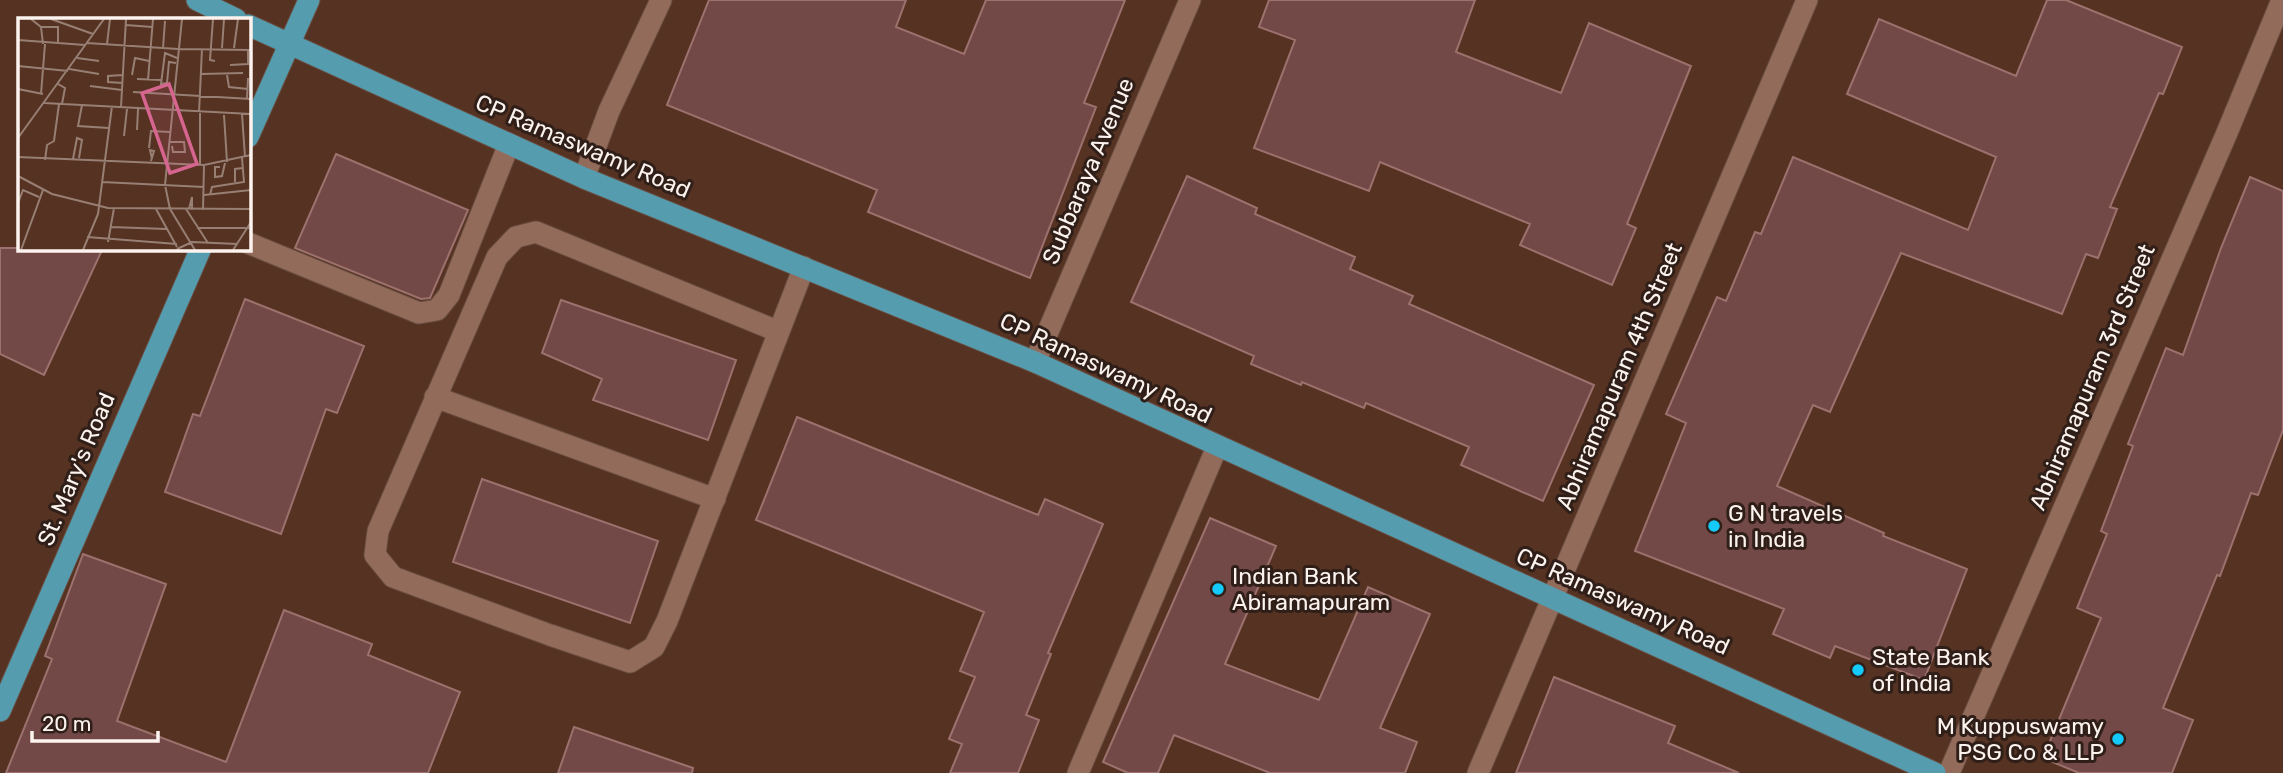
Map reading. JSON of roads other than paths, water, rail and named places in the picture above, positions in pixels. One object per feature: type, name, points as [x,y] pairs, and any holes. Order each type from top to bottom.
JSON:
[{"type":"main road","points":[[197,0],[234,18]]},
{"type":"main road","points":[[250,132],[309,0]]},
{"type":"main road","name":"CP Ramaswamy Road","points":[[250,27],[583,178],[1035,362],[1935,773]]},
{"type":"main road","name":"St. Mary's Road","points":[[0,711],[200,250]]},
{"type":"street","points":[[583,178],[609,111],[661,0]]},
{"type":"street","name":"Subbaraya Avenue","points":[[1035,362],[1190,0]]},
{"type":"street","name":"Abhiramapuram 4th Street","points":[[1478,773],[1808,0]]},
{"type":"street","name":"Abhiramapuram 3rd Street","points":[[1949,773],[2282,0]]},
{"type":"street","points":[[250,244],[419,313],[437,310],[449,295],[509,144]]},
{"type":"street","points":[[777,331],[536,232],[516,237],[497,257],[378,531],[375,555],[393,577],[630,662],[654,648],[667,621],[804,267]]},
{"type":"street","points":[[435,397],[715,499]]},
{"type":"street","points":[[1078,773],[1217,447]]},
{"type":"place","name":"G N travels in India","points":[[1714,526]]},
{"type":"place","name":"Indian Bank Abiramapuram","points":[[1218,589]]},
{"type":"place","name":"State Bank of India","points":[[1858,670]]},
{"type":"place","name":"M Kuppuswamy PSG Co & LLP","points":[[2118,739]]}]
